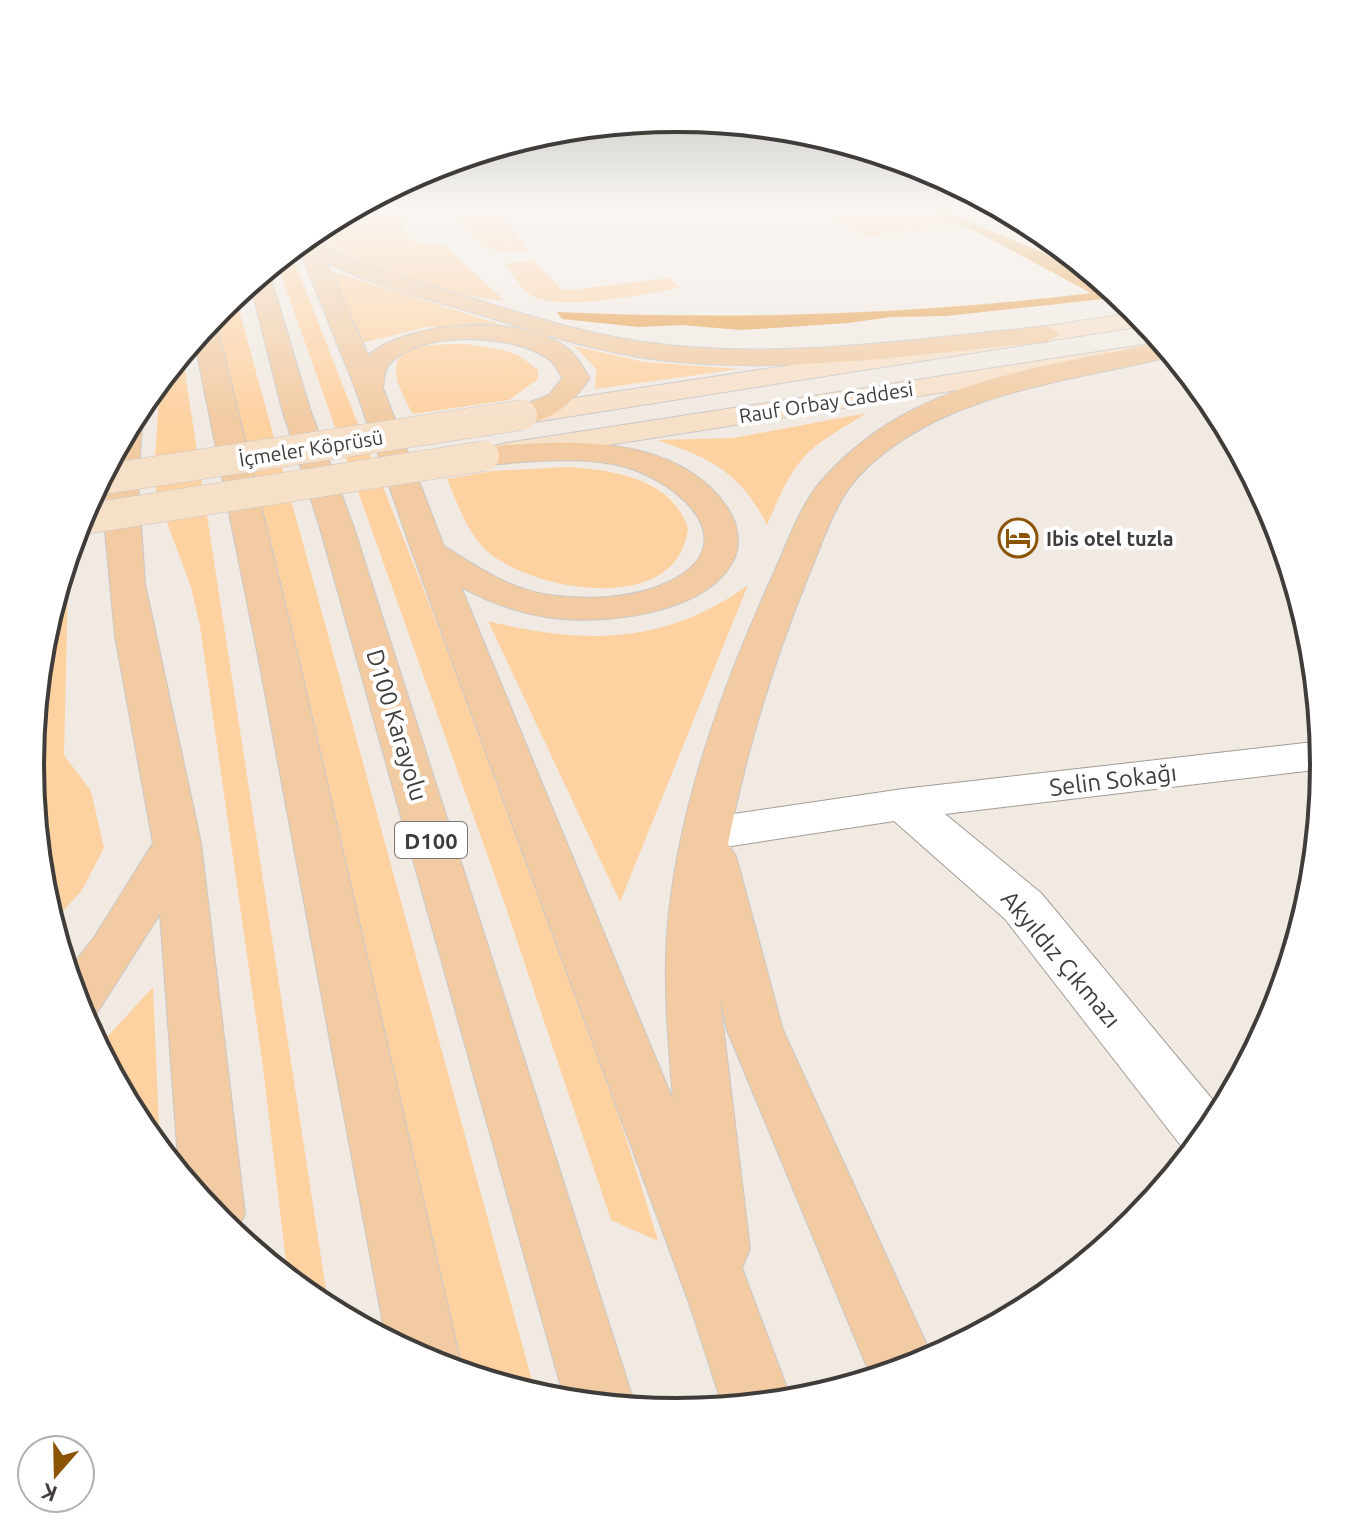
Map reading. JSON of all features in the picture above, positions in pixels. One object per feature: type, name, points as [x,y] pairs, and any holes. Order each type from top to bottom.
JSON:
[{"type":"highway","points":[[323,279],[369,388],[429,552],[723,1303],[754,1394]]},
{"type":"highway","points":[[389,279],[571,334],[658,352],[762,358],[1047,334]]},
{"type":"highway","name":"D100 Karayolu","points":[[262,287],[296,409],[337,528],[599,1393]]},
{"type":"highway","points":[[369,388],[366,373],[370,365],[388,349],[404,342],[458,333],[516,337],[537,342],[564,356],[573,366],[576,378],[559,401],[522,415]]},
{"type":"highway","points":[[207,341],[279,661],[422,1344]]},
{"type":"highway","points":[[723,1303],[692,968],[706,834],[752,672],[808,535],[828,494],[847,469],[914,418],[968,397],[1032,379],[1156,352]]},
{"type":"highway","points":[[429,552],[502,594],[530,603],[586,610],[639,605],[682,588],[700,576],[720,547],[722,533],[711,506],[684,482],[661,469],[619,457],[565,449],[484,456]]},
{"type":"highway","points":[[126,453],[124,529],[129,583],[145,689],[177,843],[205,1095],[212,1194]]},
{"type":"highway","points":[[706,834],[755,1030],[898,1358]]},
{"type":"highway","points":[[85,988],[113,950],[177,843]]},
{"type":"main road","name":"Rauf Orbay Caddesi","points":[[522,415],[1129,321]]},
{"type":"main road","name":"Rauf Orbay Caddesi","points":[[484,456],[1156,351]]},
{"type":"main road","name":"İçmeler Köprüsü","points":[[113,478],[522,415]]},
{"type":"main road","name":"İçmeler Köprüsü","points":[[94,518],[484,456]]},
{"type":"street","name":"Selin Sokağı","points":[[903,804],[1310,757]]},
{"type":"street","points":[[706,834],[903,804]]},
{"type":"street","name":"Akyıldız Çıkmazı","points":[[903,804],[1023,906],[1197,1125]]},
{"type":"shaded area","points":[[283,279],[302,279],[483,742],[576,990],[658,1241],[611,1220],[503,899]]},
{"type":"shaded area","points":[[334,279],[357,279],[512,328],[427,327],[362,343]]},
{"type":"shaded area","points":[[407,279],[482,279],[505,301],[459,293]]},
{"type":"shaded area","points":[[516,279],[552,279],[563,291],[671,279],[680,288],[602,300],[560,302],[542,300],[529,294]]},
{"type":"shaded area","points":[[1066,279],[1082,279],[1105,299],[946,316],[891,317],[741,330],[682,325],[639,327],[562,319],[557,312],[691,316],[824,314],[958,306],[1091,293]]},
{"type":"shaded area","points":[[239,308],[532,1381],[448,1355],[218,329]]},
{"type":"shaded area","points":[[466,344],[520,356],[538,370],[538,379],[509,400],[413,414],[396,376],[396,364],[402,355],[426,346]]},
{"type":"shaded area","points":[[574,346],[644,362],[740,369],[595,389],[596,369]]},
{"type":"shaded area","points":[[184,368],[326,1292],[286,1262],[263,1067],[200,626],[191,587],[157,496],[154,475],[159,403]]},
{"type":"shaded area","points":[[867,413],[828,437],[804,457],[786,483],[767,525],[735,480],[709,461],[657,440],[734,438]]},
{"type":"shaded area","points":[[567,467],[621,474],[654,488],[668,498],[680,511],[688,528],[679,556],[660,575],[634,585],[603,588],[539,578],[511,567],[481,545],[464,518],[447,479],[492,471]]},
{"type":"shaded area","points":[[748,585],[620,902],[488,621],[557,634],[623,634],[655,629],[686,619],[717,605]]},
{"type":"shaded area","points":[[68,595],[64,755],[91,791],[104,848],[82,890],[62,913],[49,848],[45,806],[45,724],[49,682]]},
{"type":"shaded area","points":[[153,987],[159,1128],[129,1081],[106,1038]]},
{"type":"place","name":"Ibis otel tuzla","points":[[1018,538]]}]
